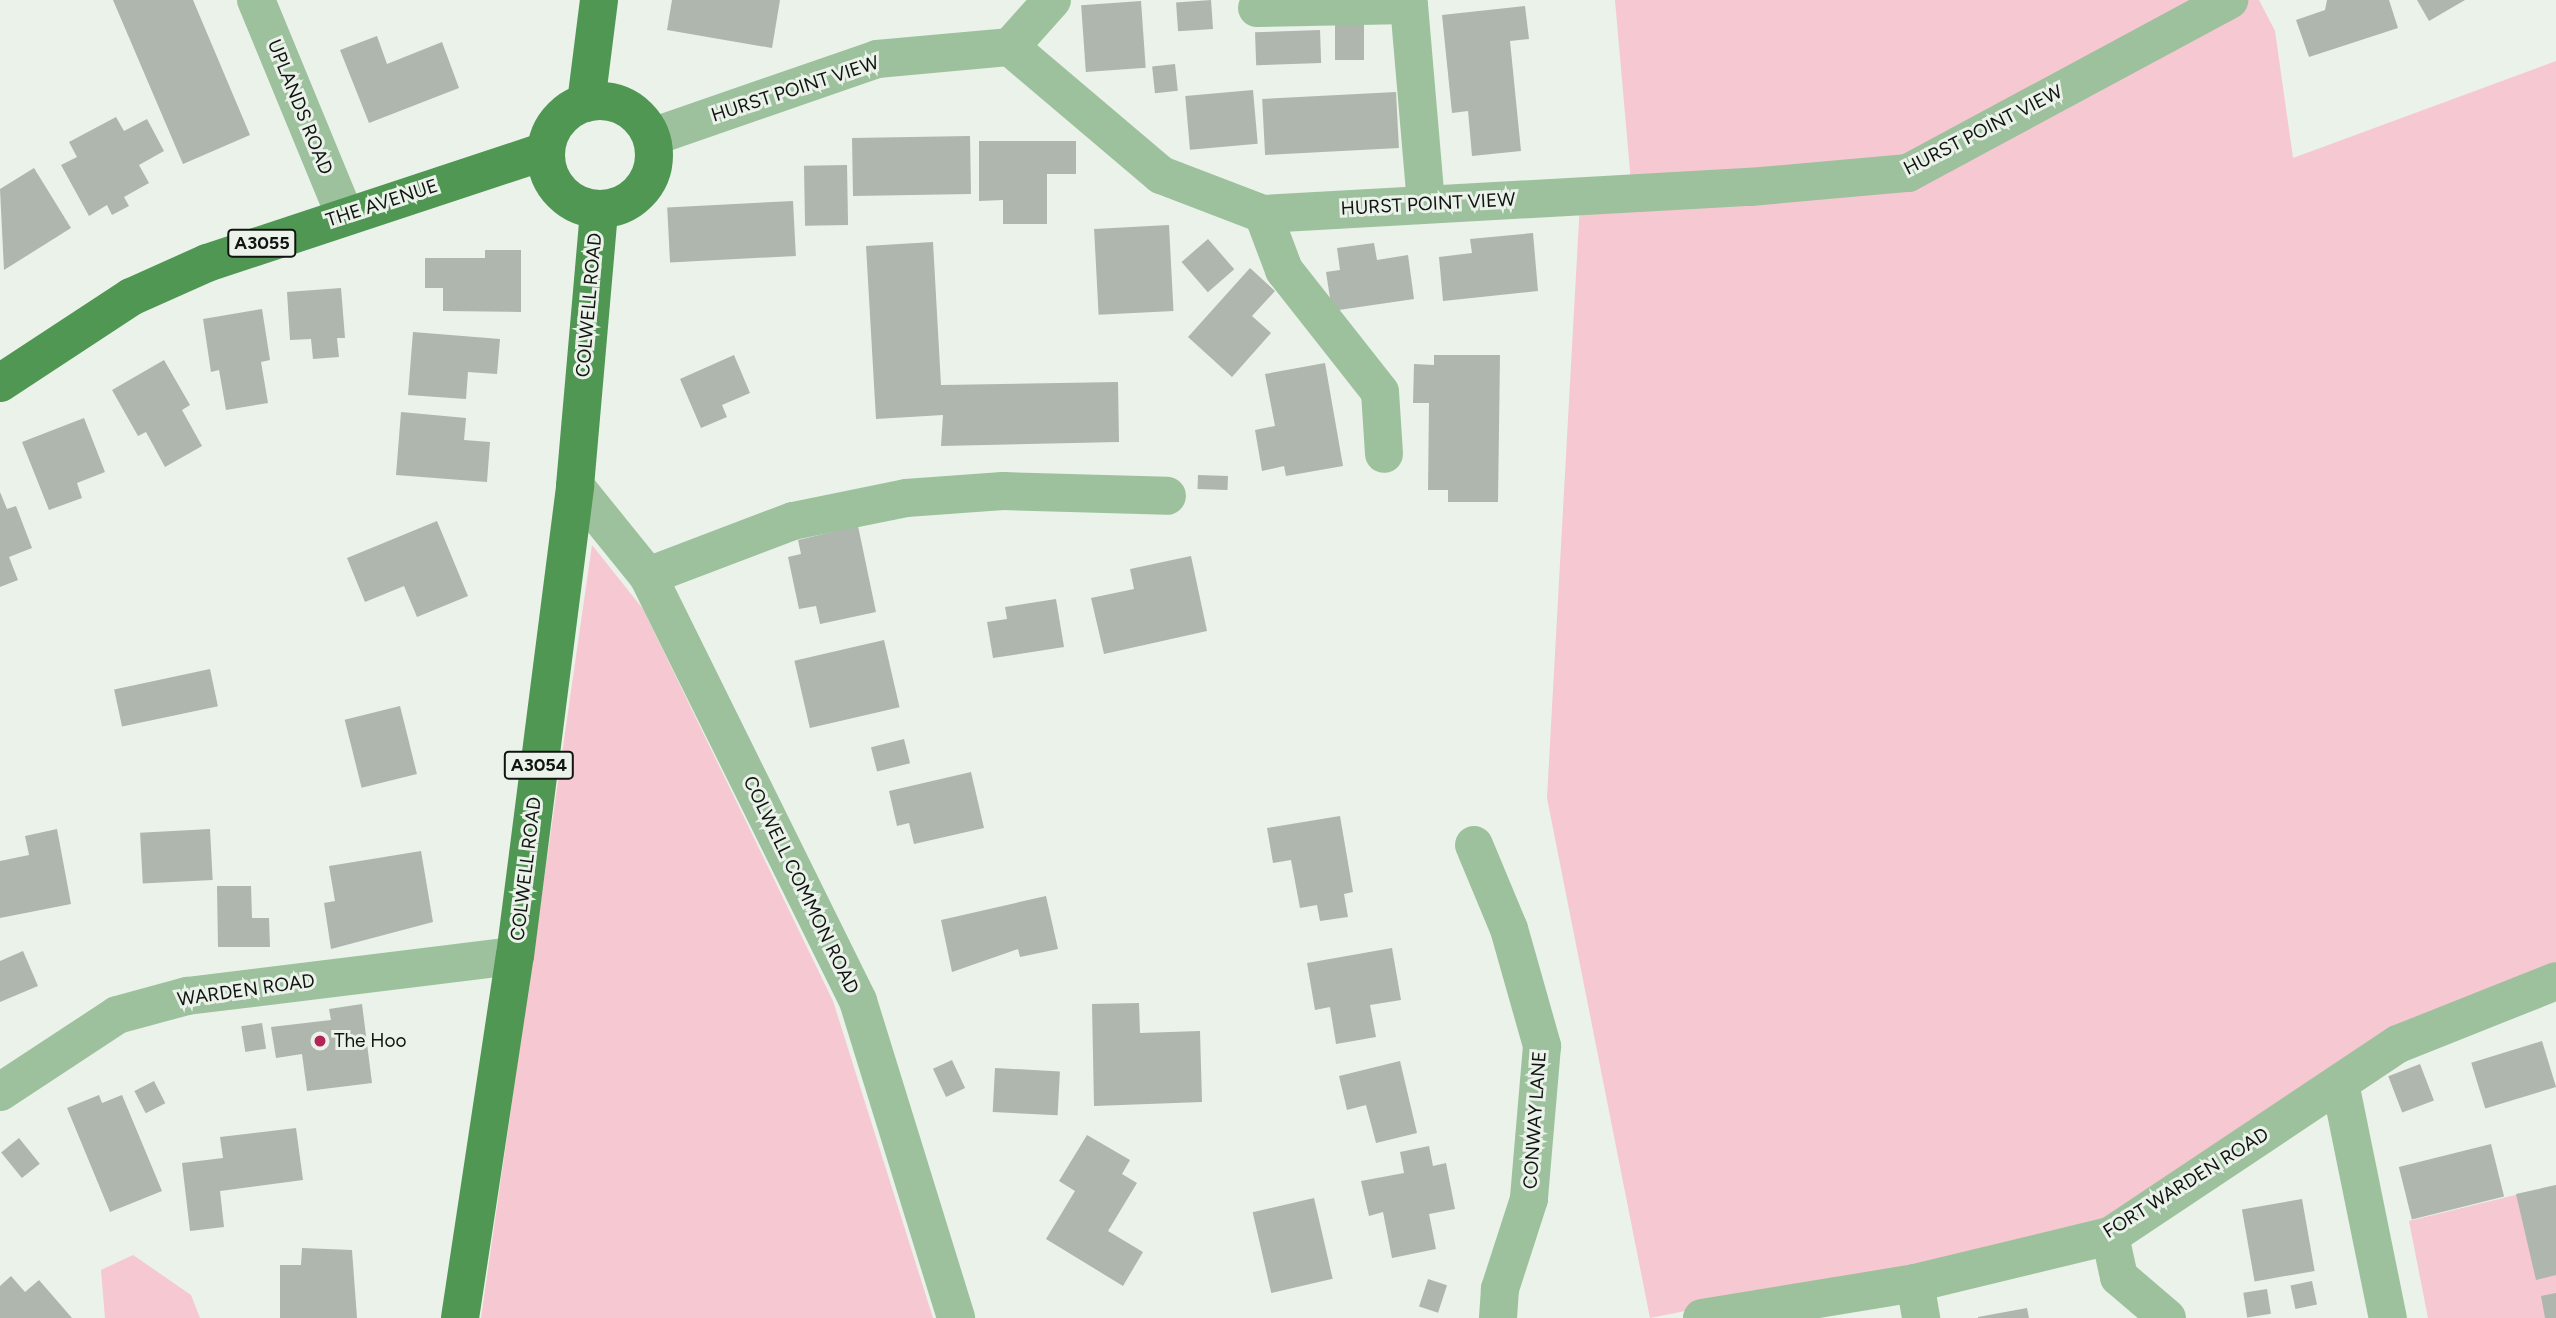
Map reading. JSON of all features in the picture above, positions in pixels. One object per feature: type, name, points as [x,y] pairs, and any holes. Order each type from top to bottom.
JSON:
[{"type":"main road","points":[[586,103],[599,0]]},
{"type":"main road","points":[[586,103],[624,106],[652,137],[651,174],[635,197],[599,209],[559,190],[546,151],[562,117],[586,103]]},
{"type":"main road","name":"THE AVENUE","points":[[0,383],[131,298],[344,214],[546,151]]},
{"type":"main road","name":"COLWELL ROAD","points":[[460,1318],[515,956],[575,486],[599,209]]},
{"type":"street","points":[[1010,47],[1052,0]]},
{"type":"street","name":"HURST POINT VIEW","points":[[652,137],[877,59],[1010,47],[1161,175],[1264,214],[1908,173],[2228,0]]},
{"type":"street","name":"UPLANDS ROAD","points":[[260,1],[344,214]]},
{"type":"street","points":[[1257,8],[1409,5],[1426,204]]},
{"type":"street","points":[[1264,214],[1284,270],[1380,392],[1384,454]]},
{"type":"street","name":"COLWELL COMMON ROAD","points":[[575,486],[648,576],[858,1002],[956,1318]]},
{"type":"street","points":[[648,576],[793,521],[906,498],[1003,491],[1167,496]]},
{"type":"street","name":"CONWAY LANE","points":[[1474,845],[1509,929],[1542,1046],[1529,1199],[1500,1289],[1498,1318]]},
{"type":"street","name":"WARDEN ROAD","points":[[0,1092],[117,1015],[187,996],[515,956]]},
{"type":"street","name":"FORT WARDEN ROAD","points":[[1702,1318],[1918,1300],[2110,1236],[2398,1044],[2556,982]]},
{"type":"street","points":[[2340,1083],[2388,1318]]},
{"type":"street","points":[[2110,1236],[2119,1276],[2167,1318]]},
{"type":"shaded area","points":[[1615,0],[2208,0],[1905,163],[1631,182]]},
{"type":"shaded area","points":[[2246,0],[2259,0],[2275,31],[2293,158],[2556,61],[2556,968],[2105,1228],[1650,1318],[1547,798],[1580,203],[1910,183]]},
{"type":"shaded area","points":[[592,545],[643,609],[833,1001],[933,1318],[481,1318]]},
{"type":"shaded area","points":[[2556,1185],[2556,1318],[2428,1318],[2409,1221]]},
{"type":"shaded area","points":[[133,1255],[191,1295],[200,1318],[105,1318],[101,1270]]},
{"type":"building","points":[[113,0],[193,0],[250,135],[183,164]]},
{"type":"building","points":[[672,0],[780,0],[772,48],[667,30]]},
{"type":"building","points":[[1211,0],[1213,29],[1178,31],[1176,2]]},
{"type":"building","points":[[2327,0],[2389,0],[2398,28],[2309,57],[2296,20],[2325,10]]},
{"type":"building","points":[[2417,0],[2465,0],[2429,21]]},
{"type":"building","points":[[1141,1],[1146,68],[1086,72],[1081,5]]},
{"type":"building","points":[[1525,6],[1529,39],[1510,41],[1521,151],[1472,156],[1468,111],[1452,113],[1442,15]]},
{"type":"building","points":[[1335,11],[1364,11],[1364,60],[1335,60]]},
{"type":"building","points":[[1320,30],[1321,63],[1256,65],[1255,32]]},
{"type":"building","points":[[377,36],[387,64],[442,42],[459,88],[369,123],[340,50]]},
{"type":"building","points":[[1175,64],[1178,91],[1155,93],[1152,66]]},
{"type":"building","points":[[1253,90],[1258,144],[1190,150],[1185,96]]},
{"type":"building","points":[[1396,92],[1399,148],[1265,155],[1262,99]]},
{"type":"building","points":[[116,117],[124,131],[147,119],[164,151],[139,165],[149,183],[124,197],[129,206],[112,215],[107,205],[89,216],[61,165],[77,157],[69,142]]},
{"type":"building","points":[[970,136],[971,194],[853,196],[852,138]]},
{"type":"building","points":[[979,141],[1076,141],[1076,174],[1047,174],[1047,224],[1003,224],[1003,200],[979,201]]},
{"type":"building","points":[[847,165],[848,225],[805,226],[804,166]]},
{"type":"building","points":[[34,168],[71,228],[4,270],[0,189]]},
{"type":"building","points":[[793,201],[796,256],[670,263],[667,208]]},
{"type":"building","points":[[1169,225],[1174,311],[1099,315],[1094,229]]},
{"type":"building","points":[[1533,233],[1538,291],[1443,301],[1439,257],[1472,253],[1470,239]]},
{"type":"building","points":[[1208,239],[1234,269],[1208,292],[1182,262]]},
{"type":"building","points":[[933,242],[941,385],[1118,382],[1119,442],[941,446],[943,415],[876,419],[866,246]]},
{"type":"building","points":[[1374,243],[1377,260],[1408,255],[1414,299],[1332,311],[1326,272],[1340,270],[1337,248]]},
{"type":"building","points":[[485,250],[521,250],[521,312],[443,311],[443,288],[425,288],[425,258],[485,258]]},
{"type":"building","points":[[1250,268],[1275,291],[1252,316],[1271,333],[1232,377],[1188,337]]},
{"type":"building","points":[[341,288],[345,338],[337,338],[339,357],[313,359],[311,339],[290,340],[287,292]]},
{"type":"building","points":[[262,309],[270,360],[261,362],[268,403],[226,410],[219,370],[211,372],[203,319]]},
{"type":"building","points":[[413,332],[500,339],[497,374],[468,372],[466,399],[408,395]]},
{"type":"building","points":[[734,355],[750,393],[722,405],[727,417],[701,428],[680,379]]},
{"type":"building","points":[[1434,355],[1500,355],[1498,502],[1448,502],[1448,490],[1428,490],[1429,403],[1413,403],[1414,364],[1434,365]]},
{"type":"building","points":[[164,360],[190,405],[182,410],[202,446],[165,467],[146,432],[138,436],[112,390]]},
{"type":"building","points":[[1325,363],[1343,466],[1286,476],[1284,466],[1262,471],[1255,430],[1275,426],[1265,374]]},
{"type":"building","points":[[401,412],[466,418],[464,440],[490,442],[487,482],[396,475]]},
{"type":"building","points":[[84,418],[105,472],[77,483],[82,498],[49,510],[22,442]]},
{"type":"building","points":[[1198,475],[1228,476],[1227,490],[1198,489]]},
{"type":"building","points":[[0,492],[7,509],[16,506],[32,548],[9,557],[18,580],[0,587]]},
{"type":"building","points":[[437,521],[468,596],[417,617],[404,586],[365,602],[347,558]]},
{"type":"building","points":[[858,526],[876,612],[820,624],[816,606],[799,609],[788,557],[801,554],[798,540]]},
{"type":"building","points":[[1191,556],[1207,631],[1104,654],[1091,598],[1134,589],[1130,569]]},
{"type":"building","points":[[1056,599],[1064,647],[993,658],[987,622],[1007,619],[1005,607]]},
{"type":"building","points":[[884,640],[900,707],[810,728],[794,661]]},
{"type":"building","points":[[210,669],[218,706],[122,727],[114,689]]},
{"type":"building","points":[[400,706],[417,774],[362,788],[345,720]]},
{"type":"building","points":[[904,739],[910,763],[877,771],[871,747]]},
{"type":"building","points":[[971,772],[984,828],[914,844],[909,823],[897,826],[889,791]]},
{"type":"building","points":[[1340,816],[1353,892],[1344,894],[1348,917],[1320,921],[1317,905],[1300,908],[1291,860],[1273,863],[1267,828]]},
{"type":"building","points":[[57,829],[71,904],[0,918],[0,861],[29,855],[25,836]]},
{"type":"building","points":[[210,829],[213,880],[143,884],[140,833]]},
{"type":"building","points":[[421,851],[433,922],[331,949],[324,903],[335,901],[329,866]]},
{"type":"building","points":[[217,886],[251,886],[252,918],[269,918],[270,947],[218,947]]},
{"type":"building","points":[[1046,896],[1058,949],[1020,957],[1018,949],[952,972],[941,920]]},
{"type":"building","points":[[1392,948],[1401,1000],[1370,1005],[1376,1037],[1336,1044],[1330,1007],[1315,1010],[1307,963]]},
{"type":"building","points":[[23,951],[38,986],[0,1002],[0,961]]},
{"type":"building","points":[[1139,1003],[1140,1033],[1200,1031],[1202,1102],[1094,1106],[1092,1004]]},
{"type":"building","name":"The Hoo","points":[[362,1004],[372,1083],[307,1091],[302,1054],[276,1058],[271,1027],[331,1020],[329,1009]]},
{"type":"building","points":[[262,1023],[266,1049],[245,1052],[241,1026]]},
{"type":"building","points":[[2542,1041],[2556,1087],[2485,1109],[2471,1063]]},
{"type":"building","points":[[952,1060],[965,1088],[946,1097],[933,1069]]},
{"type":"building","points":[[1400,1061],[1417,1133],[1376,1143],[1366,1105],[1347,1110],[1339,1076]]},
{"type":"building","points":[[2420,1064],[2434,1100],[2402,1113],[2388,1076]]},
{"type":"building","points":[[995,1068],[1060,1071],[1058,1115],[993,1112]]},
{"type":"building","points":[[154,1081],[165,1103],[146,1113],[134,1091]]},
{"type":"building","points":[[99,1095],[102,1103],[122,1095],[162,1191],[110,1212],[67,1108]]},
{"type":"building","points":[[296,1128],[303,1180],[220,1191],[224,1227],[190,1231],[182,1163],[223,1158],[220,1137]]},
{"type":"building","points":[[1087,1135],[1130,1160],[1122,1174],[1137,1183],[1108,1231],[1143,1252],[1123,1286],[1046,1239],[1075,1191],[1059,1181]]},
{"type":"building","points":[[19,1138],[40,1164],[22,1178],[1,1152]]},
{"type":"building","points":[[2491,1144],[2504,1196],[2412,1219],[2399,1167]]},
{"type":"building","points":[[1429,1146],[1433,1166],[1446,1163],[1455,1209],[1429,1214],[1436,1249],[1392,1258],[1383,1212],[1369,1216],[1361,1181],[1404,1173],[1400,1152]]},
{"type":"building","points":[[2556,1185],[2556,1275],[2536,1280],[2516,1194]]},
{"type":"building","points":[[1314,1198],[1333,1279],[1271,1293],[1253,1212]]},
{"type":"building","points":[[2302,1199],[2315,1271],[2255,1281],[2242,1210]]},
{"type":"building","points":[[302,1248],[352,1250],[357,1318],[280,1318],[280,1265],[301,1265]]},
{"type":"building","points":[[11,1276],[25,1292],[39,1280],[72,1318],[0,1318],[0,1286]]},
{"type":"building","points":[[1428,1279],[1447,1285],[1438,1313],[1419,1307]]},
{"type":"building","points":[[2312,1281],[2317,1304],[2295,1309],[2290,1286]]},
{"type":"building","points":[[2267,1289],[2271,1314],[2247,1317],[2243,1293]]},
{"type":"building","points":[[2556,1293],[2556,1318],[2545,1318],[2541,1296]]},
{"type":"building","points":[[2027,1308],[2029,1318],[1978,1318],[1978,1317]]},
{"type":"place","name":"The Hoo","points":[[320,1041]]}]
